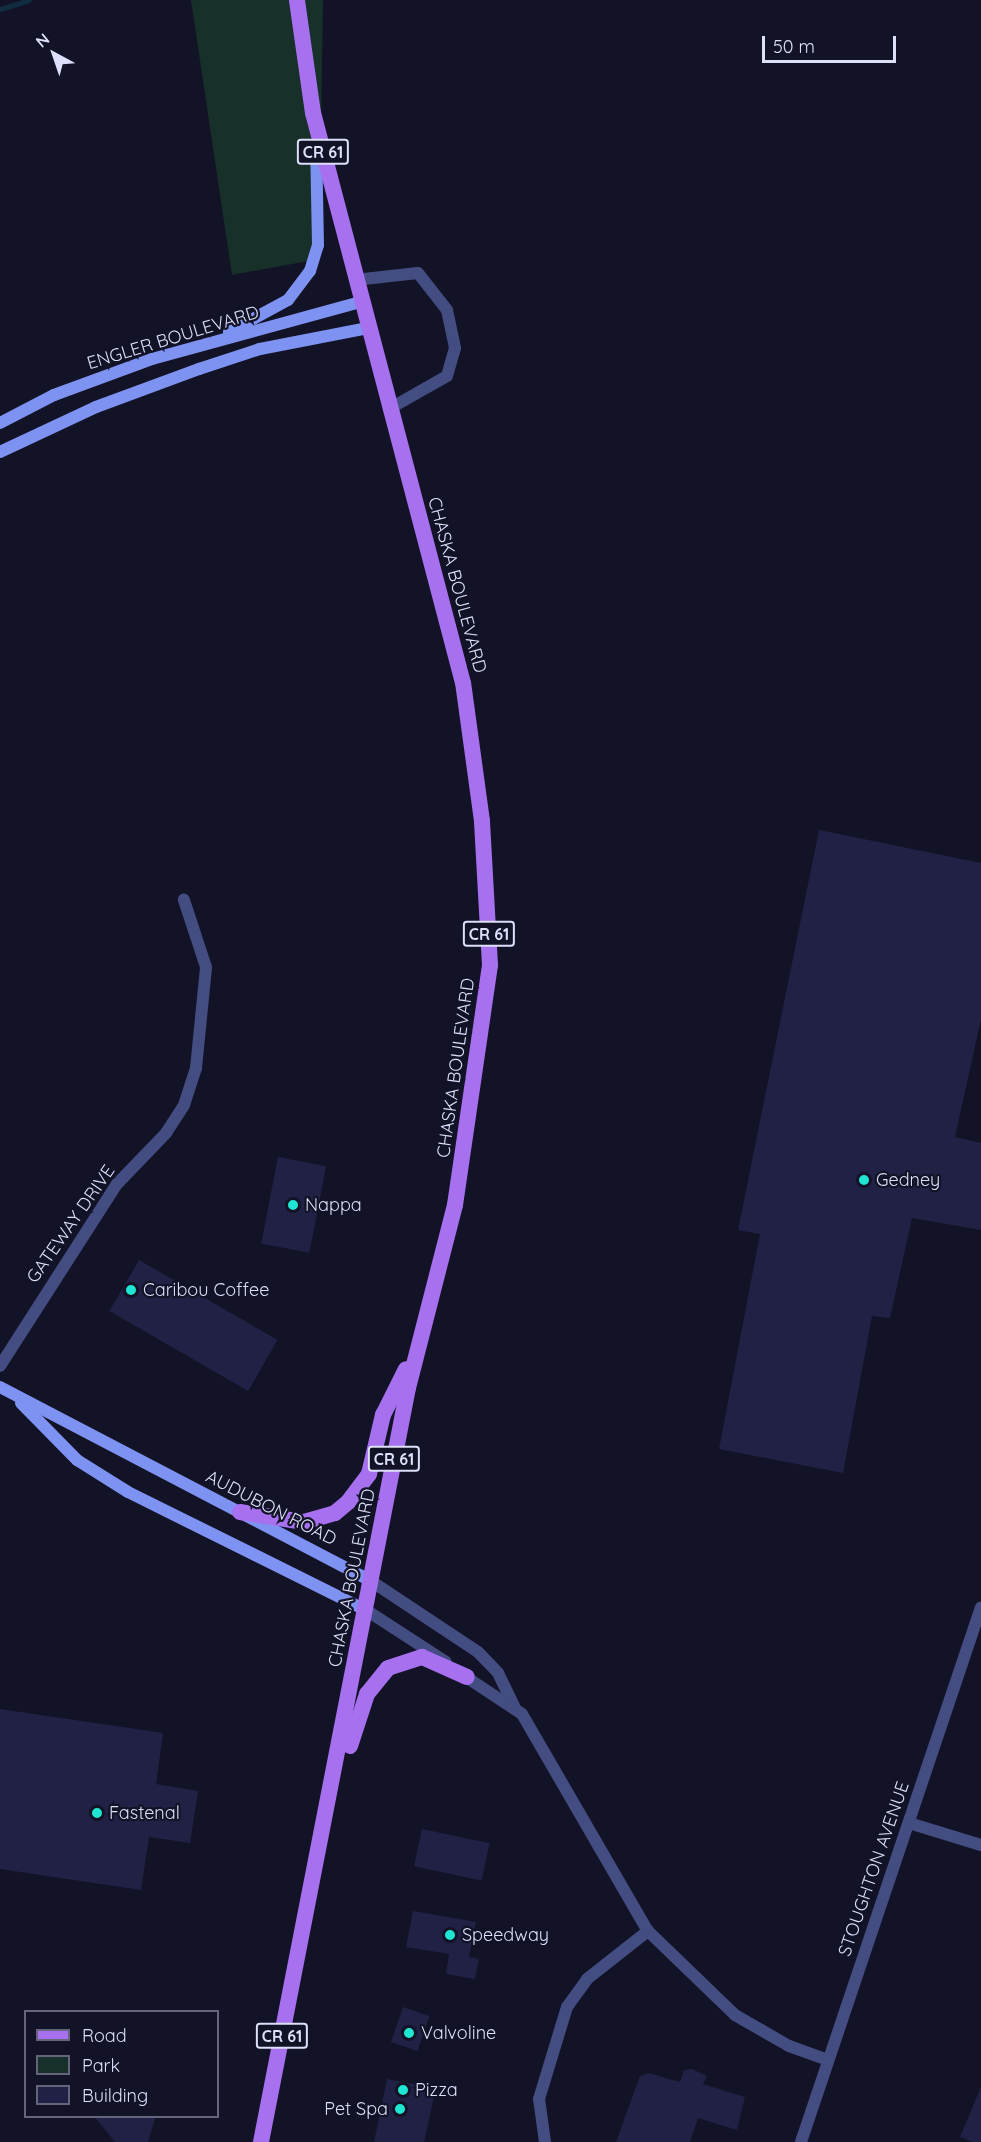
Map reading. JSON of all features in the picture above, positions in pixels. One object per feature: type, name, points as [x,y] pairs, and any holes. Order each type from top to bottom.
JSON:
[{"type":"main road","name":"CHASKA BOULEVARD","points":[[261,2142],[421,1339],[455,1205],[490,965],[482,821],[463,683],[316,126],[297,0]]},
{"type":"main road","points":[[199,345],[276,310],[310,271],[318,244],[316,126]]},
{"type":"main road","name":"ENGLER BOULEVARD","points":[[0,423],[54,395],[199,345],[361,302]]},
{"type":"main road","points":[[0,452],[96,407],[199,369],[260,349],[368,328]]},
{"type":"main road","points":[[240,1512],[304,1522],[335,1513],[348,1502],[369,1474],[383,1414],[421,1339]]},
{"type":"main road","name":"AUDUBON ROAD","points":[[0,1387],[371,1581]]},
{"type":"main road","name":"AUDUBON ROAD","points":[[14,1396],[77,1460],[128,1492],[366,1610]]},
{"type":"main road","points":[[328,1806],[367,1694],[388,1668],[422,1658],[467,1677]]},
{"type":"street","points":[[355,280],[418,273],[447,310],[454,348],[447,376],[389,409]]},
{"type":"street","name":"GATEWAY DRIVE","points":[[0,1365],[117,1184],[166,1133],[184,1105],[196,1068],[206,967],[184,900]]},
{"type":"street","name":"AUDUBON ROAD","points":[[371,1581],[478,1652],[498,1673],[514,1706],[556,1767],[609,1869],[648,1931],[735,2015],[789,2046],[828,2060]]},
{"type":"street","name":"STOUGHTON AVENUE","points":[[801,2142],[981,1607]]},
{"type":"street","name":"AUDUBON ROAD","points":[[366,1610],[514,1706]]},
{"type":"street","points":[[909,1823],[981,1845]]},
{"type":"street","points":[[545,2142],[539,2098],[567,2007],[587,1979],[648,1931]]},
{"type":"green space","points":[[191,0],[323,0],[319,259],[232,275]]},
{"type":"building","name":"Gedney","points":[[819,830],[981,863],[981,1019],[955,1137],[981,1143],[981,1230],[912,1218],[890,1318],[872,1316],[843,1473],[719,1449],[760,1234],[738,1230]]},
{"type":"building","name":"Nappa","points":[[278,1157],[326,1166],[309,1253],[261,1243]]},
{"type":"building","points":[[139,1260],[278,1340],[248,1391],[110,1311]]},
{"type":"building","name":"Fastenal","points":[[0,1709],[163,1733],[156,1784],[198,1791],[190,1843],[149,1837],[141,1890],[0,1869]]},
{"type":"building","points":[[422,1829],[489,1843],[482,1881],[414,1866]]},
{"type":"building","points":[[413,1911],[476,1922],[469,1957],[479,1959],[475,1979],[446,1974],[449,1954],[406,1947]]},
{"type":"building","name":"Valvoline","points":[[403,2007],[429,2016],[417,2051],[391,2042]]},
{"type":"building","points":[[692,2069],[707,2076],[703,2084],[745,2097],[737,2130],[698,2118],[690,2142],[616,2142],[640,2076],[648,2073],[680,2082],[684,2070]]},
{"type":"building","points":[[387,2079],[436,2088],[424,2142],[374,2142]]},
{"type":"building","points":[[981,2087],[981,2142],[973,2142],[960,2137]]},
{"type":"building","points":[[96,2118],[155,2118],[148,2142],[115,2142]]},
{"type":"waterway","points":[[0,9],[29,0]]},
{"type":"place","name":"Gedney","points":[[864,1180]]},
{"type":"place","name":"Nappa","points":[[293,1205]]},
{"type":"place","name":"Caribou Coffee","points":[[131,1290]]},
{"type":"place","name":"Fastenal","points":[[97,1813]]},
{"type":"place","name":"Speedway","points":[[450,1935]]},
{"type":"place","name":"Valvoline","points":[[409,2033]]},
{"type":"place","name":"Pizza","points":[[403,2090]]},
{"type":"place","name":"Pet Spa","points":[[400,2109]]}]
